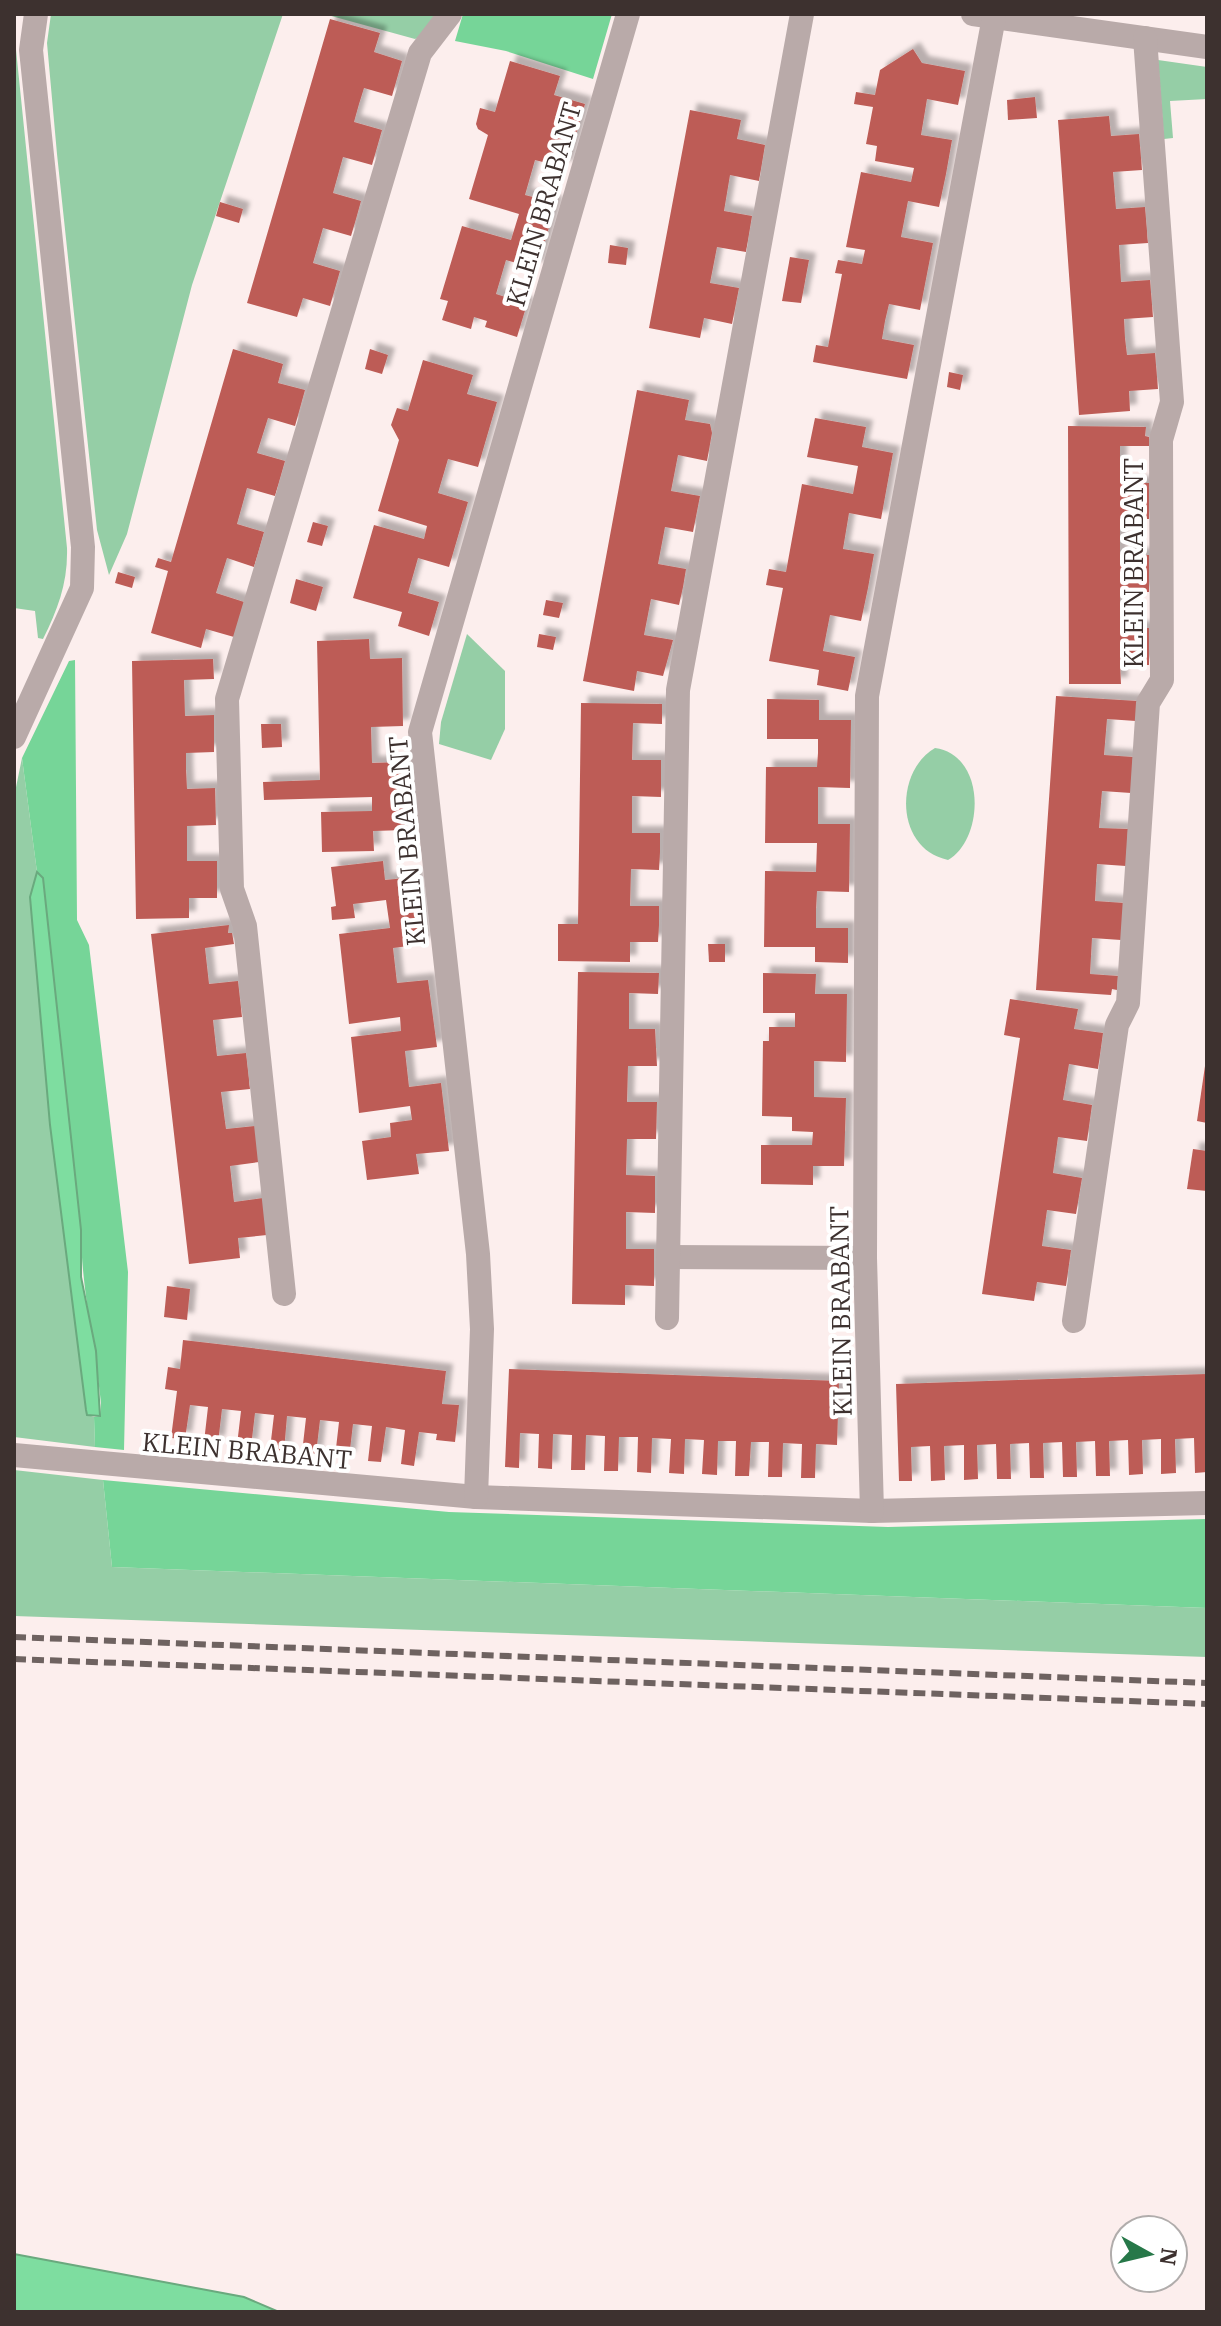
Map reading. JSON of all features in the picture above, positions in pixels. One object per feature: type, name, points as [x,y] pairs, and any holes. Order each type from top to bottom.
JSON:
[{"type":"street","points":[[14,737],[82,588],[83,547],[31,50],[36,14]]},
{"type":"street","points":[[284,1294],[245,926],[232,889],[227,699],[420,53],[450,14]]},
{"type":"street","name":"KLEIN BRABANT","points":[[476,1497],[482,1329],[478,1254],[420,732],[628,14]]},
{"type":"street","points":[[667,1318],[678,690],[802,14]]},
{"type":"street","points":[[984,16],[1207,47]]},
{"type":"street","name":"KLEIN BRABANT","points":[[872,1511],[865,1258],[867,696],[984,16]]},
{"type":"street","name":"KLEIN BRABANT","points":[[1074,1321],[1117,1025],[1128,1003],[1148,703],[1162,680],[1161,440],[1172,402],[1145,38]]},
{"type":"street","points":[[668,1257],[865,1258]]},
{"type":"street","name":"KLEIN BRABANT","points":[[14,1455],[476,1497],[872,1511],[1207,1503]]},
{"type":"shaded area","points":[[51,14],[283,14],[192,285],[127,534],[109,575],[97,530],[57,154],[47,43]]},
{"type":"shaded area","points":[[324,14],[436,14],[424,35],[415,39]]},
{"type":"shaded area","points":[[463,14],[612,14],[593,79],[506,51],[455,41]]},
{"type":"shaded area","points":[[14,30],[67,548],[61,595],[43,639],[38,638],[35,611],[14,608]]},
{"type":"shaded area","points":[[1158,60],[1207,67],[1207,99],[1170,101],[1173,138],[1164,139]]},
{"type":"shaded area","points":[[467,634],[505,671],[505,729],[491,760],[439,744],[441,722]]},
{"type":"shaded area","points":[[75,660],[77,920],[89,945],[128,1272],[124,1450],[95,1447],[94,1417],[100,1416],[101,1403],[83,1273],[81,1229],[43,879],[37,872],[22,758],[69,661]]},
{"type":"shaded area","points":[[935,748],[952,754],[964,765],[974,798],[974,817],[969,834],[960,849],[948,860],[931,853],[918,841],[906,809],[912,774],[922,759]]},
{"type":"shaded area","points":[[22,758],[37,872],[30,897],[50,1125],[86,1410],[88,1415],[94,1417],[95,1447],[14,1437],[14,797]]},
{"type":"shaded area","points":[[37,872],[43,878],[81,1230],[81,1277],[96,1351],[100,1416],[87,1415],[86,1410],[50,1125],[30,897]]},
{"type":"shaded area","points":[[14,1470],[103,1480],[112,1567],[1207,1608],[1207,1657],[14,1616]]},
{"type":"shaded area","points":[[103,1480],[449,1512],[888,1527],[1207,1519],[1207,1608],[112,1567]]},
{"type":"shaded area","points":[[14,2254],[244,2297],[279,2312],[14,2312]]},
{"type":"building","points":[[330,19],[380,33],[374,52],[402,61],[392,96],[364,88],[359,104],[354,122],[382,130],[372,165],[343,157],[333,193],[361,201],[351,236],[323,228],[313,263],[340,271],[330,306],[303,298],[297,317],[247,303]]},
{"type":"building","points":[[913,49],[922,63],[965,71],[958,105],[927,99],[921,135],[952,140],[946,174],[939,207],[908,201],[901,237],[933,243],[920,310],[889,304],[885,321],[882,339],[914,345],[907,379],[813,362],[816,345],[828,347],[842,274],[835,273],[838,260],[862,264],[865,250],[846,247],[861,172],[911,182],[914,168],[875,161],[877,146],[866,144],[873,107],[854,104],[856,92],[875,95],[880,70]]},
{"type":"building","points":[[510,61],[560,76],[554,95],[585,104],[566,168],[535,160],[525,195],[556,203],[537,269],[506,260],[496,294],[527,304],[517,337],[485,327],[487,321],[474,317],[471,329],[442,320],[448,301],[440,299],[462,226],[511,240],[519,214],[469,199],[488,135],[476,124],[480,108],[495,112]]},
{"type":"building","points":[[1035,97],[1037,118],[1008,120],[1007,100]]},
{"type":"building","points":[[690,110],[741,120],[737,139],[765,145],[759,181],[730,175],[724,211],[752,216],[746,252],[717,247],[710,283],[739,288],[732,324],[704,318],[700,338],[649,328]]},
{"type":"building","points":[[1109,116],[1111,136],[1139,134],[1142,170],[1113,172],[1116,209],[1145,207],[1148,243],[1119,245],[1121,282],[1150,280],[1153,317],[1124,319],[1125,338],[1127,355],[1155,353],[1158,389],[1129,391],[1130,411],[1079,415],[1058,120]]},
{"type":"building","points":[[220,202],[243,209],[239,223],[216,216]]},
{"type":"building","points":[[610,245],[628,248],[626,265],[608,263]]},
{"type":"building","points":[[790,257],[809,260],[801,303],[782,301]]},
{"type":"building","points":[[233,349],[283,364],[278,383],[305,390],[295,426],[268,418],[257,453],[285,461],[275,496],[247,488],[237,524],[264,532],[254,567],[227,558],[216,593],[244,602],[234,637],[206,629],[201,648],[151,633],[168,571],[155,567],[158,558],[171,562]]},
{"type":"building","points":[[370,349],[388,355],[382,374],[365,369]]},
{"type":"building","points":[[423,360],[473,375],[467,394],[497,402],[478,467],[448,459],[438,493],[468,502],[449,567],[418,558],[408,593],[439,602],[429,636],[398,626],[402,612],[353,598],[374,525],[424,539],[427,526],[378,511],[399,440],[391,425],[397,408],[408,411]]},
{"type":"building","points":[[949,372],[963,375],[960,390],[947,387]]},
{"type":"building","points":[[637,390],[689,400],[685,420],[710,424],[712,433],[707,461],[678,455],[671,491],[700,496],[693,532],[665,527],[658,564],[686,569],[683,587],[679,605],[651,599],[644,635],[673,640],[663,676],[637,671],[634,691],[583,681]]},
{"type":"building","points":[[815,418],[866,427],[862,447],[893,453],[881,519],[849,513],[843,549],[874,554],[861,621],[830,615],[823,651],[855,657],[848,691],[817,685],[819,670],[769,661],[783,588],[766,585],[769,569],[786,572],[802,484],[853,494],[858,466],[807,457]]},
{"type":"building","points":[[1068,426],[1146,427],[1145,436],[1149,437],[1149,446],[1120,446],[1120,483],[1149,483],[1149,519],[1120,519],[1120,555],[1149,555],[1149,592],[1120,592],[1120,628],[1149,628],[1149,665],[1120,665],[1121,684],[1069,684]]},
{"type":"building","points":[[313,522],[328,526],[322,546],[307,542]]},
{"type":"building","points":[[118,572],[135,577],[132,588],[115,583]]},
{"type":"building","points":[[296,579],[323,587],[316,611],[290,603]]},
{"type":"building","points":[[546,600],[563,603],[559,618],[543,615]]},
{"type":"building","points":[[539,634],[556,637],[553,650],[537,647]]},
{"type":"building","points":[[369,639],[370,659],[402,658],[403,726],[371,727],[372,763],[404,762],[405,830],[373,831],[374,851],[322,852],[321,812],[372,811],[372,797],[264,800],[263,782],[320,780],[317,641]]},
{"type":"building","points":[[213,659],[214,679],[184,680],[185,716],[214,715],[214,752],[186,753],[186,770],[187,789],[215,788],[216,825],[187,826],[187,861],[217,861],[217,898],[189,898],[189,918],[136,919],[132,661]]},
{"type":"building","points":[[1056,696],[1137,701],[1136,721],[1107,719],[1104,755],[1133,757],[1131,793],[1102,791],[1099,828],[1128,829],[1126,866],[1097,864],[1095,901],[1124,903],[1121,940],[1092,938],[1090,974],[1118,976],[1117,990],[1112,989],[1111,995],[1036,990]]},
{"type":"building","points":[[767,699],[819,700],[819,720],[851,720],[850,788],[818,787],[818,824],[850,824],[849,892],[817,891],[816,909],[816,928],[848,928],[848,963],[815,962],[815,947],[764,947],[765,871],[816,872],[817,843],[765,843],[766,767],[817,767],[818,753],[818,739],[767,739]]},
{"type":"building","points":[[581,703],[662,704],[662,724],[633,723],[632,760],[661,760],[661,797],[632,796],[632,833],[660,833],[660,852],[659,870],[631,869],[630,906],[659,906],[659,925],[658,942],[630,942],[630,962],[558,961],[558,924],[578,924]]},
{"type":"building","points":[[261,724],[281,724],[282,747],[262,748]]},
{"type":"building","points":[[383,861],[385,880],[416,877],[424,944],[393,948],[397,983],[428,980],[437,1047],[405,1051],[409,1087],[441,1083],[449,1151],[416,1154],[419,1174],[367,1180],[362,1141],[391,1137],[390,1123],[412,1120],[410,1106],[359,1113],[351,1037],[401,1031],[400,1017],[349,1024],[339,934],[390,928],[386,900],[353,904],[355,918],[332,920],[331,907],[336,906],[331,867]]},
{"type":"building","points":[[229,925],[228,933],[232,933],[234,944],[205,948],[209,984],[238,981],[242,1017],[213,1020],[217,1056],[246,1053],[250,1089],[221,1092],[226,1129],[255,1126],[259,1162],[230,1166],[234,1202],[263,1198],[267,1235],[238,1238],[240,1258],[189,1264],[151,934]]},
{"type":"building","points":[[708,944],[725,944],[725,962],[709,962]]},
{"type":"building","points":[[578,972],[659,973],[658,994],[629,993],[629,1029],[655,1029],[657,1066],[628,1066],[627,1102],[657,1102],[656,1139],[627,1139],[626,1175],[655,1176],[655,1213],[626,1212],[626,1249],[654,1249],[654,1286],[625,1285],[625,1305],[572,1304]]},
{"type":"building","points":[[763,973],[816,974],[815,994],[847,994],[846,1062],[814,1061],[814,1097],[846,1098],[844,1166],[813,1166],[813,1185],[761,1184],[761,1145],[812,1145],[813,1132],[792,1131],[792,1117],[762,1116],[763,1041],[769,1041],[769,1027],[795,1027],[795,1013],[763,1013]]},
{"type":"building","points":[[1010,999],[1078,1009],[1074,1029],[1103,1033],[1098,1069],[1069,1064],[1063,1100],[1092,1105],[1087,1141],[1058,1137],[1053,1173],[1082,1178],[1076,1214],[1047,1210],[1042,1246],[1071,1250],[1066,1286],[1037,1282],[1034,1301],[982,1294],[1020,1038],[1004,1035]]},
{"type":"building","points":[[1207,1066],[1207,1123],[1197,1121]]},
{"type":"building","points":[[1193,1149],[1207,1151],[1207,1191],[1187,1189]]},
{"type":"building","points":[[167,1286],[190,1289],[187,1320],[164,1317]]},
{"type":"building","points":[[183,1340],[446,1371],[442,1404],[459,1405],[455,1442],[436,1440],[437,1434],[419,1432],[414,1466],[401,1464],[405,1430],[386,1427],[381,1462],[368,1461],[372,1426],[353,1424],[349,1458],[335,1457],[339,1422],[320,1420],[316,1454],[302,1453],[306,1418],[287,1416],[284,1451],[270,1449],[274,1415],[255,1413],[251,1447],[237,1445],[241,1411],[222,1409],[218,1443],[204,1442],[208,1407],[190,1405],[185,1439],[171,1438],[177,1391],[165,1389],[168,1367],[180,1369]]},
{"type":"building","points":[[509,1369],[839,1381],[837,1445],[816,1444],[815,1478],[801,1478],[802,1444],[783,1443],[782,1477],[768,1477],[769,1442],[751,1442],[749,1476],[735,1476],[736,1441],[718,1441],[717,1475],[702,1474],[704,1440],[685,1439],[684,1474],[669,1473],[671,1439],[652,1438],[651,1473],[637,1472],[638,1437],[619,1437],[618,1471],[604,1471],[605,1436],[586,1435],[585,1470],[571,1470],[572,1435],[553,1434],[552,1469],[538,1468],[539,1434],[520,1433],[519,1468],[505,1467]]},
{"type":"building","points":[[1207,1374],[1207,1472],[1195,1473],[1194,1438],[1175,1439],[1176,1473],[1161,1474],[1161,1439],[1142,1440],[1143,1474],[1129,1475],[1128,1440],[1109,1441],[1110,1476],[1096,1476],[1095,1441],[1076,1442],[1077,1477],[1063,1477],[1062,1442],[1043,1443],[1044,1478],[1030,1478],[1029,1443],[1010,1444],[1011,1479],[997,1479],[996,1444],[977,1445],[978,1479],[964,1480],[964,1445],[944,1446],[945,1480],[931,1481],[930,1446],[911,1447],[912,1481],[899,1481],[896,1384]]},
{"type":"railway","points":[[14,1637],[1207,1683]]},
{"type":"railway","points":[[14,1659],[1207,1704]]}]
